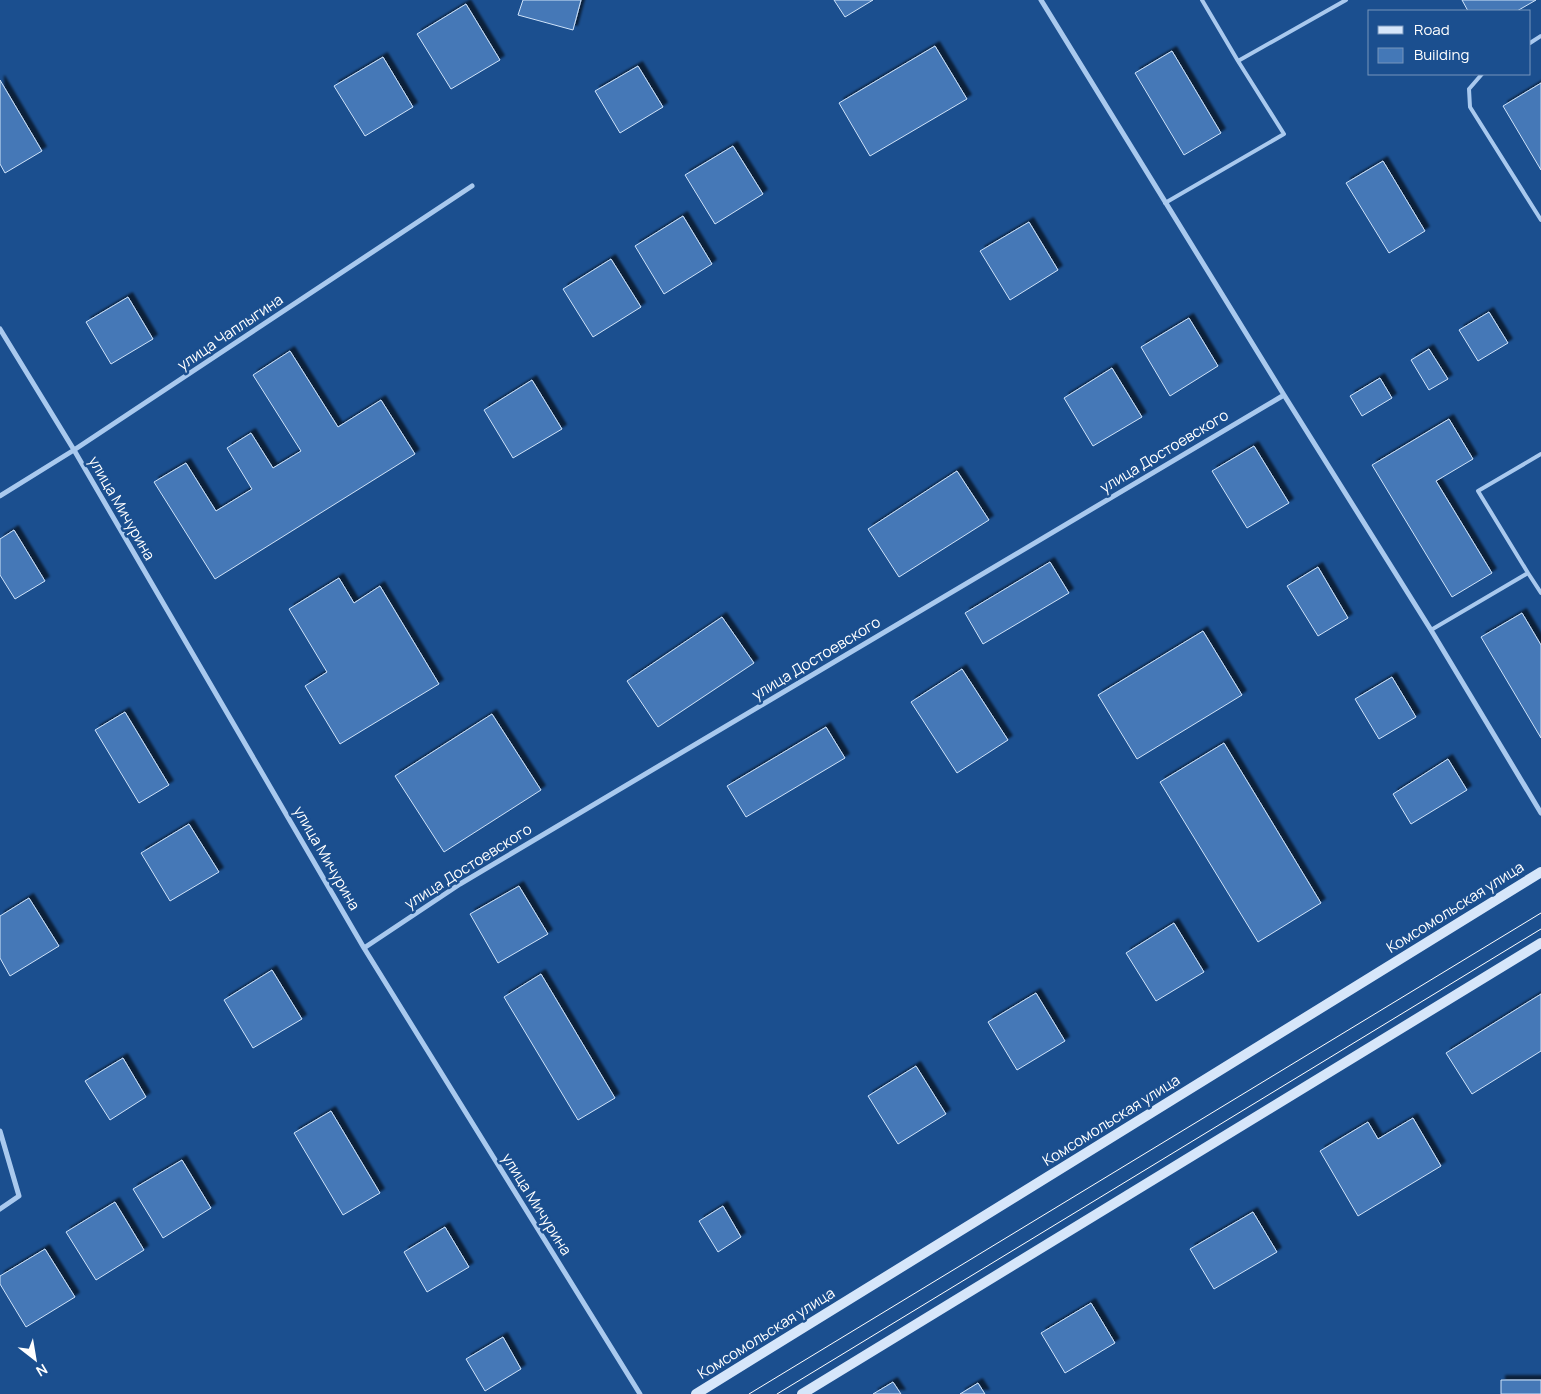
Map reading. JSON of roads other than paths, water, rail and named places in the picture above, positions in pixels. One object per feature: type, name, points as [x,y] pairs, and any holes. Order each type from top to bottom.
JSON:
[{"type":"main road","name":"Комсомольская улица","points":[[696,1394],[1541,872]]},
{"type":"main road","points":[[802,1394],[1541,943]]},
{"type":"street","points":[[1041,0],[1431,630],[1541,813]]},
{"type":"street","name":"улица Чаплыгина","points":[[0,496],[74,450],[472,186]]},
{"type":"street","name":"улица Мичурина","points":[[0,330],[74,450],[364,948],[640,1394]]},
{"type":"street","name":"улица Достоевского","points":[[364,948],[460,884],[1284,395]]},
{"type":"street","points":[[0,1131],[19,1196],[0,1209]]},
{"type":"lane","points":[[1166,203],[1284,134],[1202,0]]},
{"type":"lane","points":[[1238,61],[1346,0]]},
{"type":"lane","points":[[1481,75],[1469,89],[1470,107],[1541,220]]},
{"type":"lane","points":[[1541,454],[1478,491],[1541,593]]},
{"type":"lane","points":[[1431,630],[1528,573]]},
{"type":"tram line","points":[[749,1394],[1541,913]]},
{"type":"tram line","points":[[777,1394],[1541,929]]}]
